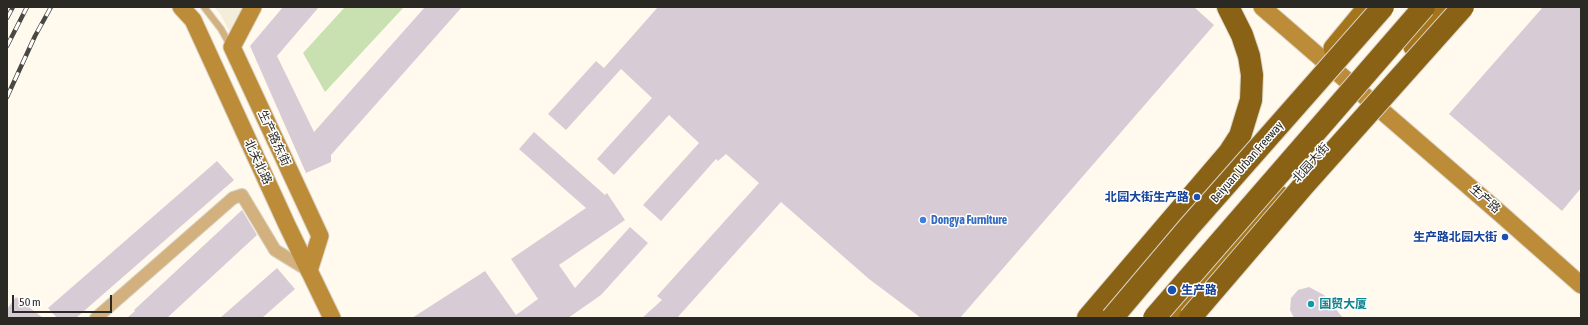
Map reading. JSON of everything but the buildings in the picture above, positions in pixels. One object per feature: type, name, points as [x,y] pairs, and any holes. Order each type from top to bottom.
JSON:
[{"type":"highway","points":[[1088,318],[1229,153],[1240,136],[1251,100],[1252,75],[1249,56],[1242,36],[1228,7]]},
{"type":"highway","name":"Beiyuan Urban Freeway","points":[[1112,318],[1138,286],[1383,7]]},
{"type":"highway","points":[[1160,318],[1173,308],[1424,7]]},
{"type":"highway","points":[[1190,318],[1304,185],[1464,7]]},
{"type":"highway","points":[[1106,318],[1138,286]]},
{"type":"highway","points":[[1154,318],[1173,308]]},
{"type":"main road","points":[[1102,318],[1323,61],[1367,7]]},
{"type":"main road","name":"北园大街","points":[[1173,308],[1267,211],[1368,100],[1448,7]]},
{"type":"street","name":"北关北路","points":[[181,7],[193,20],[332,318]]},
{"type":"street","points":[[232,47],[253,7]]},
{"type":"street","points":[[1262,7],[1323,61]]},
{"type":"street","name":"生产路东街","points":[[232,47],[320,236],[309,271]]},
{"type":"street","name":"生产路","points":[[1323,61],[1581,285]]},
{"type":"street","points":[[96,318],[233,198],[242,195],[275,250],[309,271]]},
{"type":"lane","points":[[204,7],[221,29],[232,47]]},
{"type":"shaded area","points":[[214,7],[245,7],[231,34],[219,12]]},
{"type":"green space","points":[[345,7],[404,7],[325,92],[303,53]]},
{"type":"railway","points":[[7,18],[13,7]]},
{"type":"railway","points":[[7,46],[27,7]]},
{"type":"railway","points":[[7,97],[35,36],[51,7]]},
{"type":"place","name":"北园大街生产路","points":[[1197,197]]},
{"type":"place","name":"Dongya Furniture","points":[[923,220]]},
{"type":"place","name":"生产路北园大街","points":[[1505,237]]},
{"type":"place","name":"生产路","points":[[1172,290]]},
{"type":"place","name":"国贸大厦","points":[[1311,304]]}]
